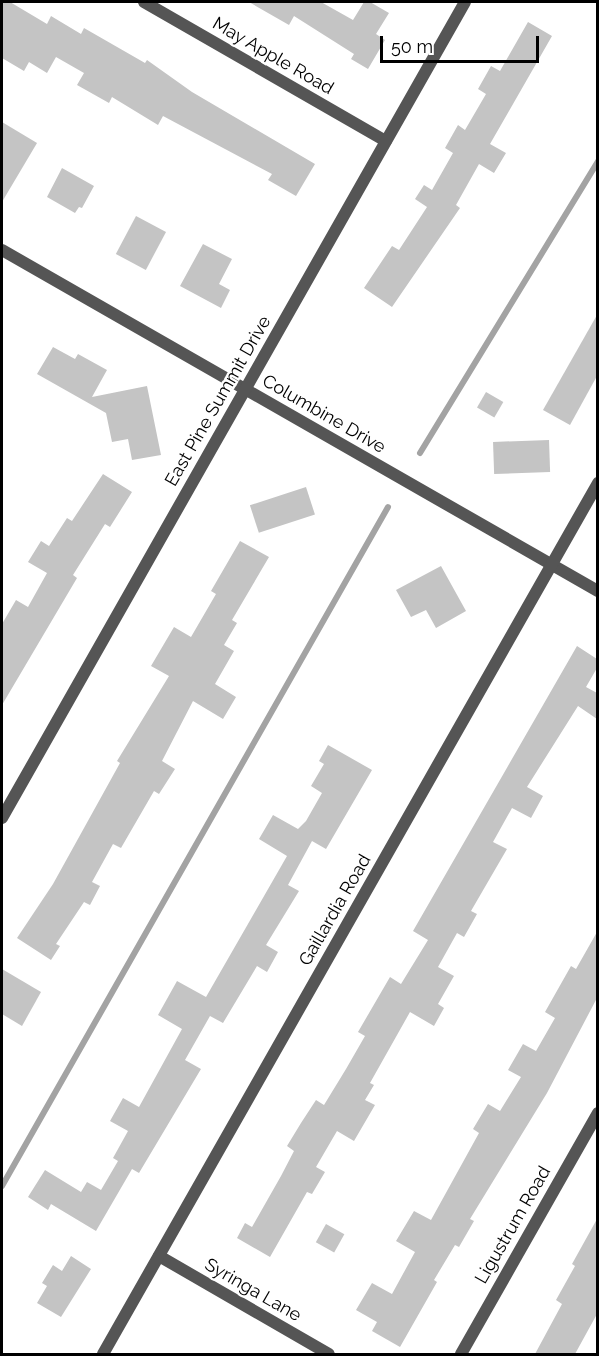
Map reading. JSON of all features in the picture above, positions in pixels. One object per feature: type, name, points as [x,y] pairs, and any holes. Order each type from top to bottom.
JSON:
[{"type":"street","name":"May Apple Road","points":[[144,2],[386,141]]},
{"type":"street","name":"East Pine Summit Drive","points":[[2,818],[465,2]]},
{"type":"street","name":"Columbine Drive","points":[[2,250],[597,591]]},
{"type":"street","name":"Gaillardia Road","points":[[103,1354],[597,483]]},
{"type":"street","name":"Ligustrum Road","points":[[461,1354],[597,1113]]},
{"type":"street","name":"Syringa Lane","points":[[159,1256],[329,1354]]},
{"type":"building","points":[[2,2],[10,2],[47,24],[51,16],[81,34],[84,28],[145,63],[147,60],[192,92],[315,164],[296,196],[268,180],[272,174],[163,116],[158,125],[112,97],[109,103],[77,85],[84,73],[56,57],[47,73],[29,62],[24,71],[2,58]]},
{"type":"building","points":[[249,2],[321,2],[353,20],[364,2],[370,2],[389,13],[376,34],[385,40],[368,69],[351,59],[354,54],[294,16],[289,25]]},
{"type":"building","points":[[528,22],[552,36],[490,144],[506,153],[494,173],[479,164],[456,205],[460,208],[392,307],[364,288],[392,246],[399,250],[427,207],[415,199],[424,185],[432,190],[453,153],[445,148],[458,125],[465,130],[486,94],[478,89],[491,66],[500,71]]},
{"type":"building","points":[[2,122],[37,143],[2,202]]},
{"type":"building","points":[[62,168],[94,186],[82,208],[79,207],[75,213],[47,197]]},
{"type":"building","points":[[136,216],[166,232],[146,270],[116,254]]},
{"type":"building","points":[[203,244],[232,259],[219,284],[230,290],[221,308],[180,286]]},
{"type":"building","points":[[597,315],[597,376],[570,425],[543,410]]},
{"type":"building","points":[[53,347],[75,359],[78,354],[107,370],[92,397],[147,386],[161,455],[132,460],[128,439],[112,442],[106,413],[37,374]]},
{"type":"building","points":[[486,392],[503,402],[494,418],[477,408]]},
{"type":"building","points":[[549,440],[550,472],[494,474],[493,442]]},
{"type":"building","points":[[103,474],[132,492],[110,527],[105,524],[73,575],[77,578],[2,705],[2,624],[16,600],[28,607],[47,573],[28,562],[41,541],[49,546],[67,518],[72,521]]},
{"type":"building","points":[[306,487],[315,515],[259,533],[250,505]]},
{"type":"building","points":[[240,541],[269,557],[232,620],[237,623],[224,645],[234,651],[215,684],[236,697],[223,719],[193,701],[162,761],[175,769],[159,794],[154,791],[121,848],[113,844],[92,882],[100,886],[90,905],[84,902],[56,944],[60,946],[51,960],[17,938],[53,884],[120,763],[117,761],[169,676],[151,666],[174,627],[191,637],[216,594],[211,591]]},
{"type":"building","points":[[441,566],[466,611],[436,628],[426,610],[411,617],[396,590]]},
{"type":"building","points":[[577,646],[597,659],[597,668],[586,687],[597,693],[597,719],[578,706],[527,787],[543,796],[531,818],[512,808],[493,842],[507,849],[471,911],[477,914],[464,937],[457,933],[438,967],[454,976],[438,1004],[444,1008],[434,1026],[410,1012],[370,1083],[374,1085],[365,1100],[375,1105],[354,1141],[337,1131],[316,1167],[325,1172],[312,1194],[307,1192],[270,1257],[237,1238],[245,1223],[252,1227],[281,1176],[294,1151],[287,1146],[301,1123],[316,1100],[324,1105],[346,1069],[365,1036],[358,1032],[390,977],[401,984],[428,940],[413,931]]},
{"type":"building","points":[[328,745],[372,770],[326,849],[312,841],[288,885],[299,891],[266,945],[278,952],[267,972],[257,966],[223,1023],[210,1016],[185,1060],[201,1069],[139,1173],[132,1169],[96,1231],[51,1204],[48,1210],[28,1197],[45,1170],[81,1192],[87,1182],[101,1190],[118,1161],[113,1158],[128,1131],[110,1121],[123,1098],[139,1107],[182,1029],[158,1015],[177,981],[206,997],[287,856],[259,839],[273,815],[298,829],[306,821],[322,793],[311,786],[324,764],[319,761]]},
{"type":"building","points":[[597,932],[597,998],[547,1093],[470,1219],[474,1221],[459,1247],[455,1245],[434,1280],[437,1282],[400,1347],[372,1331],[377,1322],[356,1310],[372,1283],[392,1294],[415,1252],[396,1241],[414,1211],[431,1220],[479,1133],[473,1129],[488,1104],[500,1111],[521,1077],[508,1070],[523,1044],[536,1051],[555,1018],[545,1012],[571,966],[576,969]]},
{"type":"building","points":[[2,969],[41,992],[22,1026],[2,1014]]},
{"type":"building","points":[[597,1219],[597,1314],[575,1354],[535,1354],[562,1304],[556,1300],[575,1266],[572,1264]]},
{"type":"building","points":[[326,1224],[344,1234],[334,1253],[316,1242]]},
{"type":"building","points":[[71,1256],[91,1269],[61,1317],[37,1303],[47,1286],[42,1283],[53,1265],[62,1271]]},
{"type":"waterway","points":[[420,453],[598,161]]},
{"type":"waterway","points":[[2,1186],[388,507]]}]
